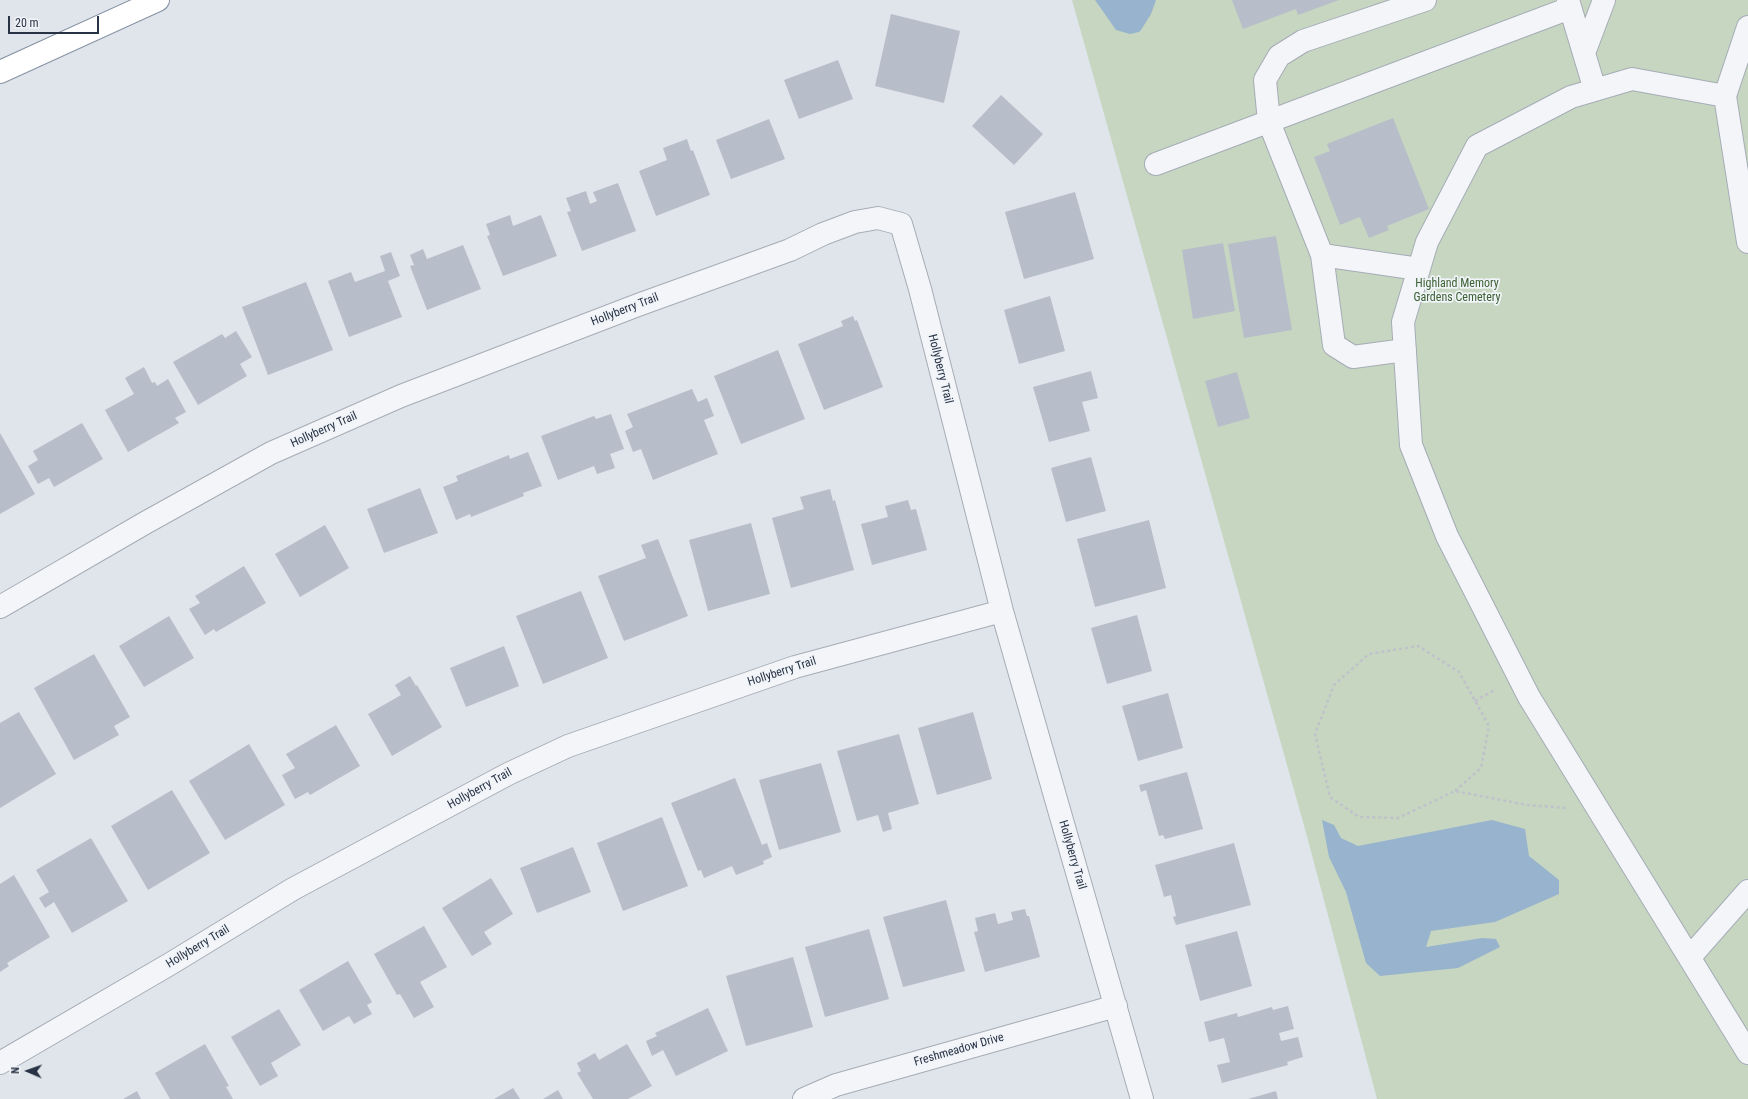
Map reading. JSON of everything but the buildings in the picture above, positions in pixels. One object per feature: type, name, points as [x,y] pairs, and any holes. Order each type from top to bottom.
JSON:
[{"type":"highway","points":[[0,72],[158,0]]},
{"type":"street","points":[[1405,350],[1353,357],[1334,345],[1322,255],[1269,122],[1265,80],[1279,56],[1303,41],[1425,0]]},
{"type":"street","points":[[1584,53],[1604,0]]},
{"type":"street","points":[[1156,164],[1269,122],[1569,4],[1596,90]]},
{"type":"street","points":[[1748,27],[1725,96],[1748,242]]},
{"type":"street","points":[[1725,96],[1632,79],[1571,97],[1477,146],[1427,242],[1403,322],[1411,445],[1447,536],[1530,697],[1748,1054]]},
{"type":"street","name":"Hollyberry Trail","points":[[0,608],[145,523],[271,453],[401,396],[638,305],[790,250],[823,234],[855,222],[878,218],[901,224],[1002,611],[1142,1099]]},
{"type":"street","points":[[1322,255],[1419,269]]},
{"type":"street","name":"Hollyberry Trail","points":[[0,1063],[170,964],[293,889],[508,774],[568,746],[794,667],[1002,611]]},
{"type":"street","points":[[1690,957],[1748,891]]},
{"type":"street","name":"Freshmeadow Drive","points":[[804,1099],[836,1085],[1116,1006]]},
{"type":"path","points":[[1455,791],[1481,768],[1489,726],[1459,672],[1418,646],[1369,654],[1334,684],[1315,734],[1330,797],[1359,817],[1398,818],[1455,791],[1527,805],[1599,810]]},
{"type":"green space","name":"Highland Memory Gardens Cemetery","points":[[1072,0],[1748,0],[1748,1099],[1377,1099],[1305,829]]},
{"type":"water","points":[[1095,0],[1156,0],[1151,14],[1141,30],[1130,34],[1116,30]]},
{"type":"water","points":[[1322,820],[1334,825],[1341,838],[1358,846],[1492,820],[1525,829],[1529,856],[1559,880],[1559,894],[1495,922],[1431,931],[1426,947],[1482,938],[1496,939],[1500,947],[1458,968],[1380,976],[1366,963],[1346,892],[1329,857]]}]
